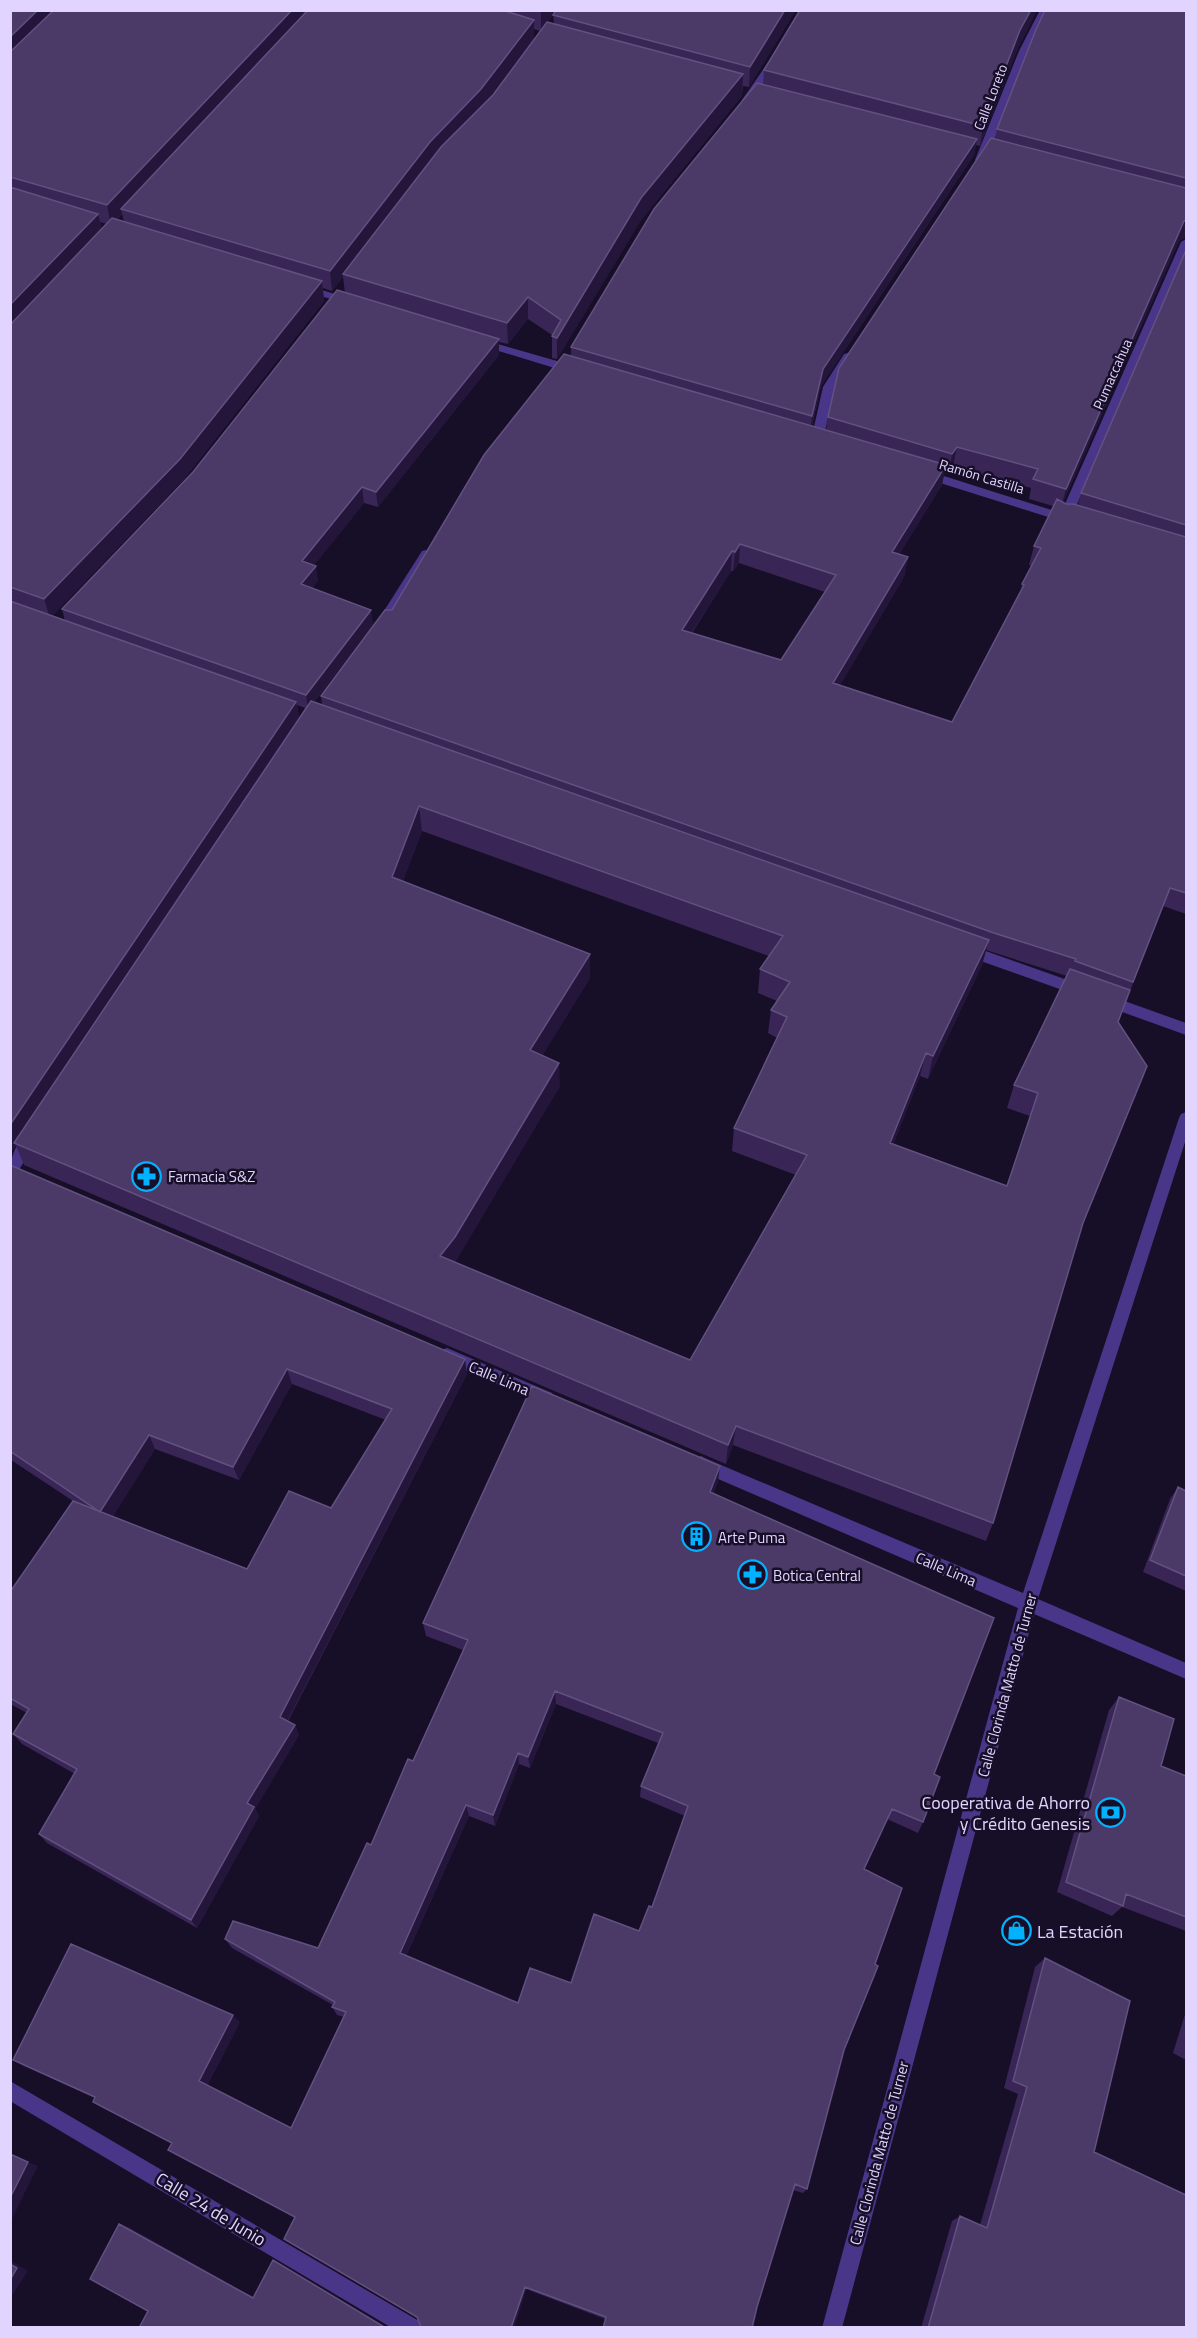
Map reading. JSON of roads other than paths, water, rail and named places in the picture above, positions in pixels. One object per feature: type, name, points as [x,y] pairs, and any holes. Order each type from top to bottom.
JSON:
[{"type":"street","name":"Calle Loreto","points":[[972,171],[991,153],[1024,51],[1045,10]]},
{"type":"street","points":[[739,110],[754,92],[782,47]]},
{"type":"street","points":[[974,148],[991,153]]},
{"type":"street","name":"Pumaccahua","points":[[1070,519],[1186,242]]},
{"type":"street","points":[[291,284],[358,304]]},
{"type":"street","points":[[471,339],[583,373]]},
{"type":"street","points":[[817,440],[829,387],[855,348]]},
{"type":"street","name":"Ramón Castilla","points":[[919,472],[1070,519]]},
{"type":"street","points":[[370,641],[431,545]]},
{"type":"street","points":[[951,945],[1186,1029]]},
{"type":"street","name":"Calle Clorinda Matto de Turner","points":[[832,2328],[1028,1604],[1186,1118]]},
{"type":"street","points":[[14,1170],[37,1131]]},
{"type":"street","name":"Calle Lima","points":[[427,1347],[558,1403]]},
{"type":"street","name":"Calle Lima","points":[[689,1459],[1186,1671]]},
{"type":"street","name":"Calle 24 de Junio","points":[[10,2090],[412,2328]]},
{"type":"place","name":"Farmacia S&Z","points":[[147,1176]]},
{"type":"place","name":"Arte Puma","points":[[697,1537]]},
{"type":"place","name":"Botica Central","points":[[752,1575]]},
{"type":"place","name":"Cooperativa de Ahorro y Crédito Genesis","points":[[1111,1812]]},
{"type":"place","name":"La Estación","points":[[1016,1931]]}]
